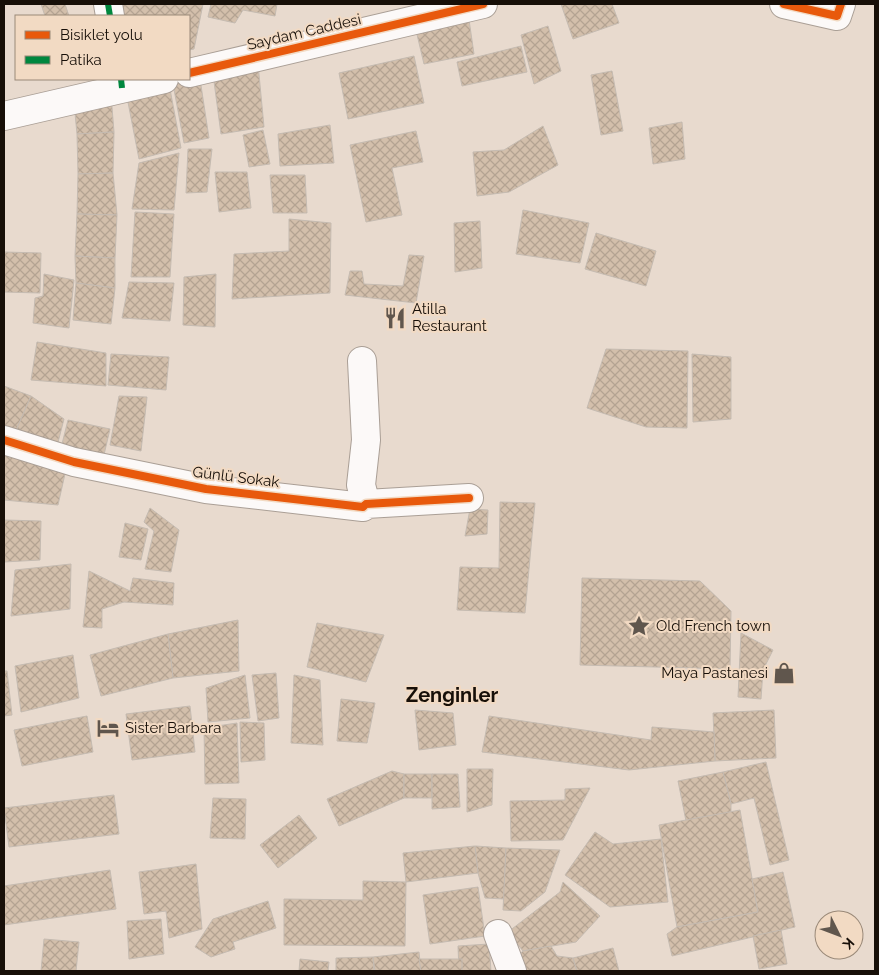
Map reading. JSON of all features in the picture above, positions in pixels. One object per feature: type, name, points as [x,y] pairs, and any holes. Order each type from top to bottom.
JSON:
[{"type":"street","name":"Saydam Caddesi","points":[[190,73],[483,4]]},
{"type":"street","points":[[784,4],[839,10]]},
{"type":"street","points":[[4,116],[121,84],[155,80]]},
{"type":"street","points":[[362,361],[366,440],[362,485],[366,504]]},
{"type":"street","name":"Günlü Sokak","points":[[4,440],[74,462],[206,489],[363,506],[366,504],[469,498]]},
{"type":"street","points":[[498,934],[512,971]]},
{"type":"building","points":[[41,4],[65,4],[69,15],[45,15]]},
{"type":"building","points":[[122,4],[203,4],[194,49],[190,50],[190,15],[124,15]]},
{"type":"building","points":[[211,4],[277,4],[275,16],[243,10],[235,23],[208,17]]},
{"type":"building","points":[[561,4],[612,4],[619,23],[573,39]]},
{"type":"building","points":[[468,13],[474,54],[424,64],[415,26]]},
{"type":"building","points":[[548,26],[561,71],[534,84],[521,35]]},
{"type":"building","points":[[521,46],[527,72],[462,86],[457,62]]},
{"type":"building","points":[[414,56],[424,103],[348,119],[339,73]]},
{"type":"building","points":[[258,64],[264,127],[221,134],[213,74]]},
{"type":"building","points":[[612,71],[623,131],[601,135],[591,75]]},
{"type":"building","points":[[200,79],[209,138],[184,143],[173,84]]},
{"type":"building","points":[[170,89],[181,148],[139,159],[127,97]]},
{"type":"building","points":[[111,95],[114,132],[77,134],[74,103]]},
{"type":"building","points":[[682,122],[685,159],[653,164],[649,128]]},
{"type":"building","points":[[330,125],[334,163],[280,166],[278,134]]},
{"type":"building","points":[[543,126],[558,165],[509,192],[477,196],[473,152],[504,150]]},
{"type":"building","points":[[263,130],[270,164],[249,167],[243,135]]},
{"type":"building","points":[[416,131],[423,162],[392,168],[402,215],[366,222],[350,145]]},
{"type":"building","points":[[114,132],[113,173],[78,174],[77,134]]},
{"type":"building","points":[[188,149],[212,149],[207,192],[186,193]]},
{"type":"building","points":[[179,153],[174,210],[132,209],[139,163]]},
{"type":"building","points":[[215,172],[247,172],[251,208],[219,212]]},
{"type":"building","points":[[113,173],[117,215],[77,214],[78,174]]},
{"type":"building","points":[[270,175],[305,175],[307,213],[273,213]]},
{"type":"building","points":[[523,210],[589,223],[580,263],[516,254]]},
{"type":"building","points":[[135,212],[174,214],[170,277],[131,277]]},
{"type":"building","points":[[77,214],[117,215],[115,258],[75,256]]},
{"type":"building","points":[[289,219],[331,223],[330,293],[232,299],[234,254],[289,251]]},
{"type":"building","points":[[480,221],[482,268],[455,272],[454,223]]},
{"type":"building","points":[[596,233],[656,251],[646,286],[585,269]]},
{"type":"building","points":[[4,252],[41,253],[40,293],[4,292]]},
{"type":"building","points":[[409,255],[424,256],[416,303],[345,295],[350,271],[362,271],[364,284],[403,286]]},
{"type":"building","points":[[75,256],[115,258],[115,288],[76,283]]},
{"type":"building","points":[[44,274],[74,280],[69,328],[33,323],[35,298],[43,296]]},
{"type":"building","points":[[216,274],[215,327],[183,325],[184,277]]},
{"type":"building","points":[[129,282],[174,283],[170,321],[122,318]]},
{"type":"building","points":[[76,283],[115,288],[111,324],[73,320]]},
{"type":"building","points":[[37,342],[106,353],[106,386],[31,380]]},
{"type":"building","points":[[606,349],[688,351],[687,428],[646,427],[587,408]]},
{"type":"building","points":[[111,354],[169,357],[166,390],[108,385]]},
{"type":"building","points":[[692,354],[731,357],[731,419],[693,422]]},
{"type":"building","points":[[4,386],[31,396],[14,435],[4,432]]},
{"type":"building","points":[[31,396],[64,419],[56,450],[14,435]]},
{"type":"building","points":[[119,396],[147,397],[141,451],[110,445]]},
{"type":"building","points":[[68,420],[110,429],[103,459],[60,452]]},
{"type":"building","points":[[4,450],[67,465],[58,505],[4,500]]},
{"type":"building","points":[[500,502],[535,503],[525,613],[457,610],[460,567],[499,568]]},
{"type":"building","points":[[150,508],[179,530],[171,572],[145,569],[154,531],[144,522]]},
{"type":"building","points":[[470,509],[488,510],[487,534],[465,536]]},
{"type":"building","points":[[4,520],[41,521],[40,560],[4,562]]},
{"type":"building","points":[[125,523],[148,529],[141,560],[119,557]]},
{"type":"building","points":[[71,564],[70,609],[11,616],[15,570]]},
{"type":"building","points":[[89,571],[130,591],[133,578],[174,583],[173,605],[124,602],[102,609],[102,628],[83,627]]},
{"type":"building","points":[[582,578],[700,581],[731,611],[730,669],[580,665]]},
{"type":"building","points":[[238,620],[239,671],[173,678],[168,634]]},
{"type":"building","points":[[317,623],[384,635],[366,682],[307,667]]},
{"type":"building","points":[[741,633],[773,650],[763,670],[761,699],[738,697]]},
{"type":"building","points":[[168,634],[173,678],[101,696],[90,655]]},
{"type":"building","points":[[73,655],[79,698],[21,712],[15,666]]},
{"type":"building","points":[[4,671],[7,671],[12,715],[4,716]]},
{"type":"building","points":[[276,673],[279,718],[258,721],[252,675]]},
{"type":"building","points":[[245,675],[250,718],[208,722],[206,688]]},
{"type":"building","points":[[294,675],[320,680],[323,745],[291,743]]},
{"type":"building","points":[[341,699],[375,703],[367,743],[337,741]]},
{"type":"building","points":[[190,706],[195,752],[132,760],[126,714]]},
{"type":"building","points":[[415,710],[453,713],[456,745],[419,750]]},
{"type":"building","points":[[774,710],[776,758],[715,761],[713,713]]},
{"type":"building","points":[[87,716],[93,752],[22,766],[14,730]]},
{"type":"building","points":[[489,716],[651,740],[652,727],[714,732],[715,761],[629,770],[482,752]]},
{"type":"building","points":[[240,722],[264,723],[265,760],[241,762]]},
{"type":"building","points":[[237,723],[239,783],[205,784],[204,728]]},
{"type":"building","points":[[766,762],[789,860],[770,865],[754,798],[731,804],[723,772]]},
{"type":"building","points":[[467,769],[493,769],[492,805],[467,812]]},
{"type":"building","points":[[392,771],[404,774],[404,798],[339,826],[327,799]]},
{"type":"building","points":[[723,772],[731,804],[731,813],[686,821],[678,781]]},
{"type":"building","points":[[404,774],[432,774],[432,798],[404,798]]},
{"type":"building","points":[[432,774],[458,774],[460,807],[432,809]]},
{"type":"building","points":[[590,788],[563,840],[511,841],[510,801],[565,800],[565,789]]},
{"type":"building","points":[[114,795],[119,834],[9,847],[4,808]]},
{"type":"building","points":[[213,798],[246,799],[245,839],[210,838]]},
{"type":"building","points":[[740,810],[758,912],[677,927],[659,825]]},
{"type":"building","points":[[299,815],[317,838],[278,868],[260,845]]},
{"type":"building","points":[[595,832],[613,844],[661,839],[668,902],[610,907],[565,875]]},
{"type":"building","points":[[475,846],[506,848],[504,899],[485,898],[478,873]]},
{"type":"building","points":[[475,846],[478,873],[406,882],[403,853]]},
{"type":"building","points":[[506,848],[560,850],[545,892],[521,911],[503,910]]},
{"type":"building","points":[[196,864],[202,929],[169,938],[166,911],[144,914],[139,872]]},
{"type":"building","points":[[110,870],[116,909],[4,925],[4,886]]},
{"type":"building","points":[[783,872],[795,927],[672,956],[667,934],[677,927],[758,912],[752,879]]},
{"type":"building","points":[[363,881],[406,882],[405,946],[284,945],[284,899],[363,900]]},
{"type":"building","points":[[563,882],[600,916],[576,942],[523,951],[508,932],[560,892]]},
{"type":"building","points":[[478,887],[485,936],[430,944],[423,895]]},
{"type":"building","points":[[268,901],[276,928],[233,942],[235,949],[211,957],[195,947],[213,919]]},
{"type":"building","points":[[161,919],[164,954],[129,959],[127,921]]},
{"type":"building","points":[[781,930],[787,964],[759,969],[753,936]]},
{"type":"building","points":[[44,939],[79,942],[76,971],[41,971]]},
{"type":"building","points":[[489,944],[491,971],[459,971],[458,946]]},
{"type":"building","points":[[551,946],[557,956],[573,958],[577,971],[512,971],[510,963],[523,951]]},
{"type":"building","points":[[613,948],[619,971],[577,971],[573,958]]},
{"type":"building","points":[[419,952],[421,971],[375,971],[373,957]]},
{"type":"building","points":[[373,957],[374,971],[336,971],[336,958]]},
{"type":"building","points":[[300,959],[329,962],[328,971],[299,971]]},
{"type":"building","points":[[419,959],[462,959],[462,971],[421,971]]},
{"type":"marked path","points":[[108,4],[110,15]]},
{"type":"marked path","points":[[121,80],[122,88]]},
{"type":"cycle path","points":[[190,73],[483,4]]},
{"type":"cycle path","points":[[784,4],[837,16],[841,4]]},
{"type":"cycle path","points":[[4,440],[74,462],[206,489],[363,507],[366,504],[469,498]]},
{"type":"place","name":"Atilla Restaurant","points":[[395,318]]},
{"type":"place","name":"Old French town","points":[[639,626]]},
{"type":"place","name":"Maya Pastanesi","points":[[784,673]]},
{"type":"place","name":"Sister Barbara","points":[[108,728]]},
{"type":"district","name":"Zenginler","points":[[452,695]]}]
